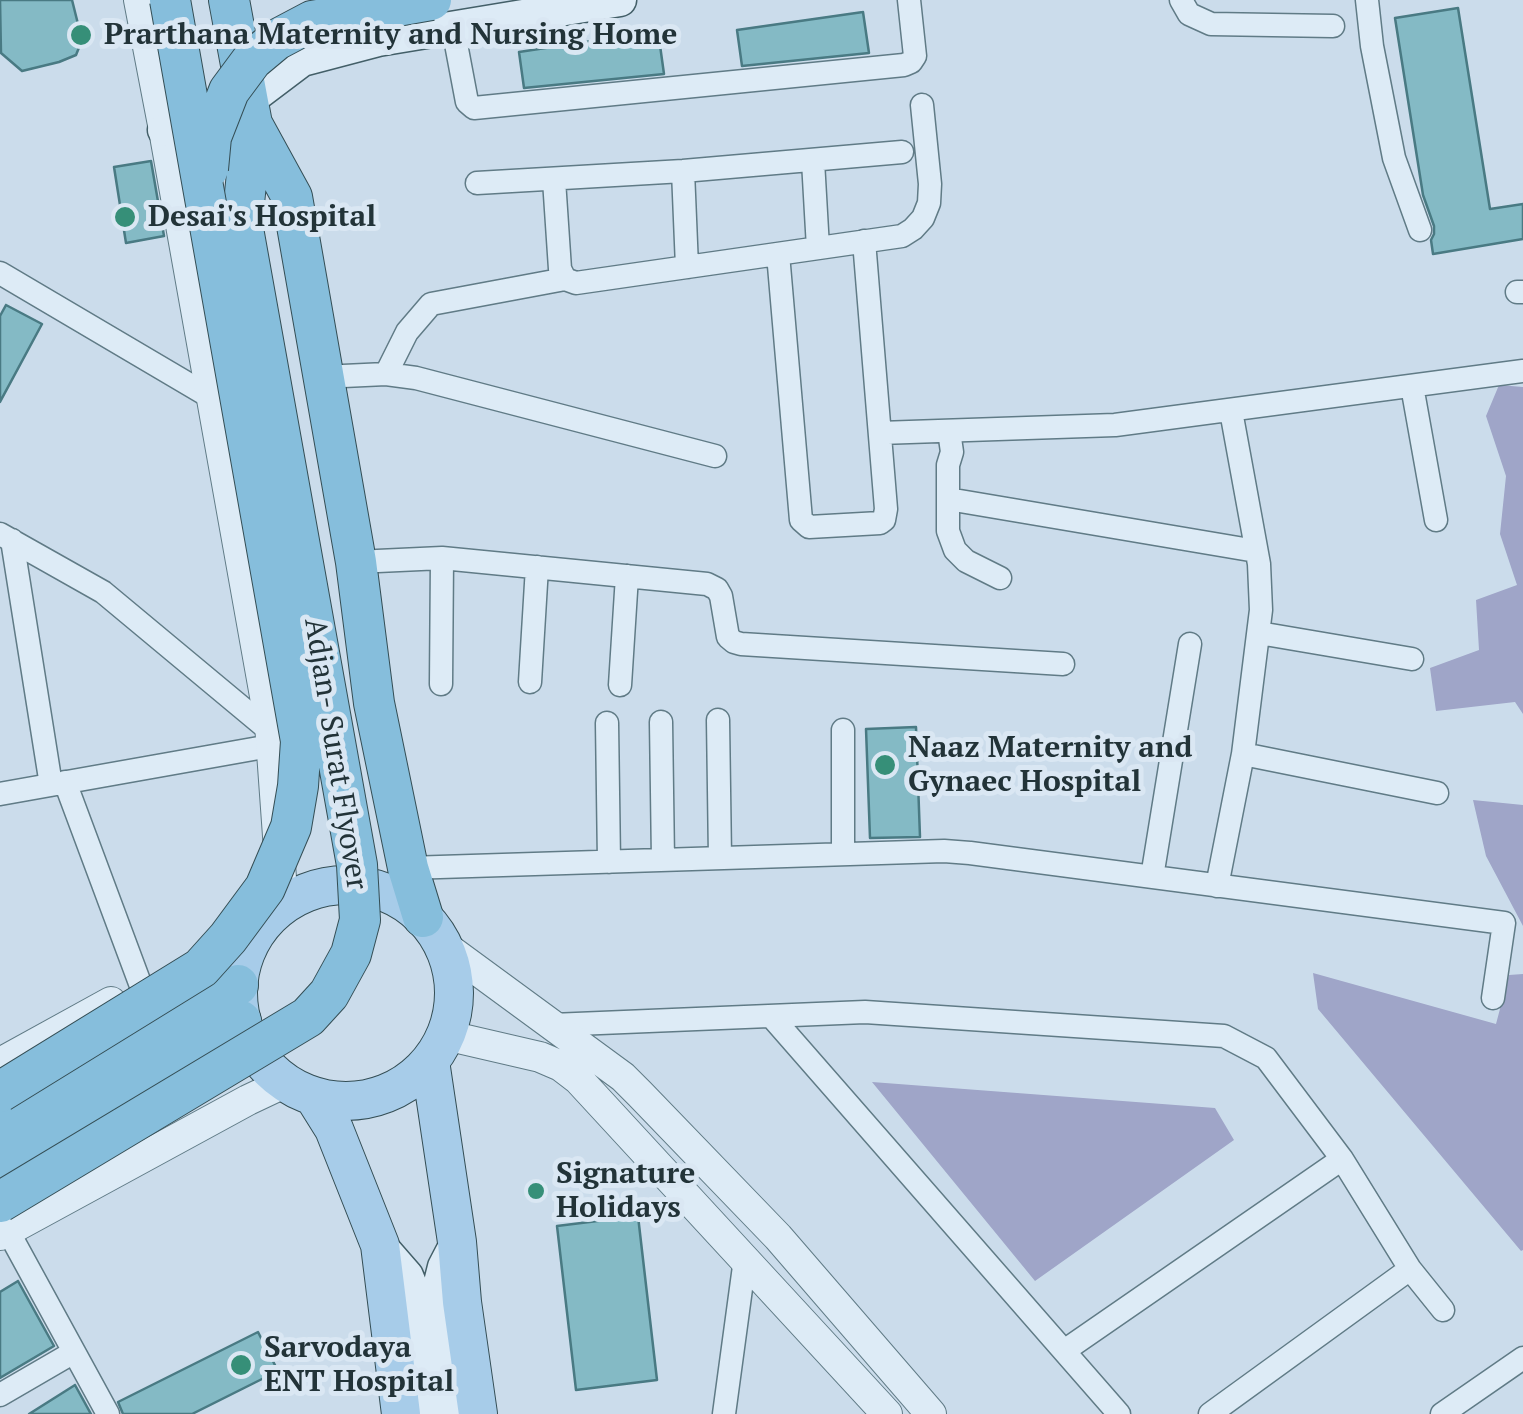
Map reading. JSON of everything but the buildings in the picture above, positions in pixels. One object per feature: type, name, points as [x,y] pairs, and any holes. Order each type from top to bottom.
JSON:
[{"type":"highway","name":"Adjan- Surat Flyover","points":[[2,1223],[308,1017],[329,994],[352,954],[360,920],[357,865],[224,215],[170,0]]},
{"type":"highway","points":[[229,0],[251,112],[292,197],[356,562],[374,703],[408,868],[433,931]]},
{"type":"highway","points":[[224,215],[210,137],[229,91],[252,60],[276,40],[312,21],[442,14]]},
{"type":"highway","name":"Adjan- Surat Flyover","points":[[0,1092],[201,968],[266,888],[290,827],[301,741],[224,215],[251,112]]},
{"type":"highway","points":[[0,1165],[153,1055],[239,1003]]},
{"type":"highway","points":[[0,1129],[153,1055]]},
{"type":"main road","points":[[164,130],[251,112],[302,60],[378,40],[442,14],[620,0]]},
{"type":"main road","points":[[299,1090],[346,1102],[377,1097],[406,1083],[437,1048],[453,1005],[452,974],[433,931],[398,898],[368,886],[336,885],[306,892],[270,918],[244,956],[239,1003],[250,1045],[265,1066],[299,1090],[334,1129],[380,1245],[401,1414]]},
{"type":"main road","points":[[437,1048],[462,1302],[478,1414]]},
{"type":"main road","points":[[451,1414],[440,1284],[457,1242]]},
{"type":"main road","points":[[380,1245],[407,1276],[414,1292],[430,1414]]},
{"type":"street","points":[[0,1063],[270,918],[270,738],[139,0]]},
{"type":"street","points":[[442,14],[466,102],[474,108],[904,65],[915,56],[908,0]]},
{"type":"street","points":[[1182,0],[1189,14],[1211,24],[1334,26]]},
{"type":"street","points":[[1367,0],[1394,158],[1420,230]]},
{"type":"street","points":[[386,374],[408,332],[430,304],[565,279],[576,283],[902,236],[923,218],[929,202],[922,105]]},
{"type":"street","points":[[477,183],[813,162],[902,152]]},
{"type":"street","points":[[813,162],[818,248]]},
{"type":"street","points":[[683,171],[688,267]]},
{"type":"street","points":[[554,180],[560,268],[565,279]]},
{"type":"street","points":[[778,254],[803,524],[809,527],[880,523],[886,509],[864,241]]},
{"type":"street","points":[[0,273],[212,398]]},
{"type":"street","points":[[880,433],[1115,425],[1523,371]]},
{"type":"street","points":[[322,377],[386,374],[416,378],[716,456]]},
{"type":"street","points":[[1412,386],[1436,520]]},
{"type":"street","points":[[1217,886],[1243,754],[1259,633],[1256,551],[1231,411]]},
{"type":"street","points":[[949,431],[952,452],[948,465],[948,531],[954,550],[966,561],[1000,578]]},
{"type":"street","points":[[948,498],[1256,551]]},
{"type":"street","points":[[6,537],[103,592],[270,738]]},
{"type":"street","points":[[6,537],[58,784],[141,986]]},
{"type":"street","points":[[442,558],[442,684]]},
{"type":"street","points":[[356,562],[442,558],[707,584],[721,596],[728,636],[741,644],[1064,664]]},
{"type":"street","points":[[530,682],[537,567]]},
{"type":"street","points":[[620,685],[627,576]]},
{"type":"street","points":[[1259,633],[1412,659]]},
{"type":"street","points":[[1152,877],[1190,644]]},
{"type":"street","points":[[718,720],[720,858]]},
{"type":"street","points":[[661,722],[663,860]]},
{"type":"street","points":[[606,724],[609,862]]},
{"type":"street","points":[[843,730],[843,854]]},
{"type":"street","points":[[0,794],[270,738]]},
{"type":"street","points":[[1243,754],[1437,793]]},
{"type":"street","points":[[408,868],[958,851],[1504,923],[1492,998]]},
{"type":"street","points":[[433,931],[623,1077],[778,1238],[931,1414]]},
{"type":"street","points":[[552,1026],[888,1013],[1224,1036],[1266,1058],[1342,1159],[1410,1269],[1442,1310]]},
{"type":"street","points":[[771,1016],[1119,1414]]},
{"type":"street","points":[[437,1048],[540,1057],[570,1072],[887,1414]]},
{"type":"street","points":[[108,1414],[2,1223],[248,1100],[299,1090]]},
{"type":"street","points":[[1064,1351],[1342,1159]]},
{"type":"street","points":[[724,1414],[744,1259]]},
{"type":"street","points":[[1210,1414],[1410,1269]]},
{"type":"street","points":[[0,1395],[74,1352]]},
{"type":"street","points":[[1442,1414],[1523,1358]]},
{"type":"shaded area","points":[[1499,385],[1523,387],[1523,714],[1515,702],[1436,711],[1430,668],[1479,650],[1476,600],[1517,585],[1500,534],[1506,476],[1486,416]]},
{"type":"shaded area","points":[[1473,800],[1523,805],[1523,926],[1486,856]]},
{"type":"shaded area","points":[[1313,973],[1496,1024],[1509,975],[1523,974],[1523,1250],[1318,1009]]},
{"type":"shaded area","points":[[872,1082],[1215,1108],[1234,1140],[1035,1281]]},
{"type":"place","name":"Prarthana Maternity and Nursing Home","points":[[81,35]]},
{"type":"place","name":"Desai's Hospital","points":[[125,217]]},
{"type":"place","name":"Naaz Maternity and Gynaec Hospital","points":[[885,765]]},
{"type":"place","name":"Signature Holidays","points":[[536,1191]]},
{"type":"place","name":"Sarvodaya ENT Hospital","points":[[241,1365]]}]
